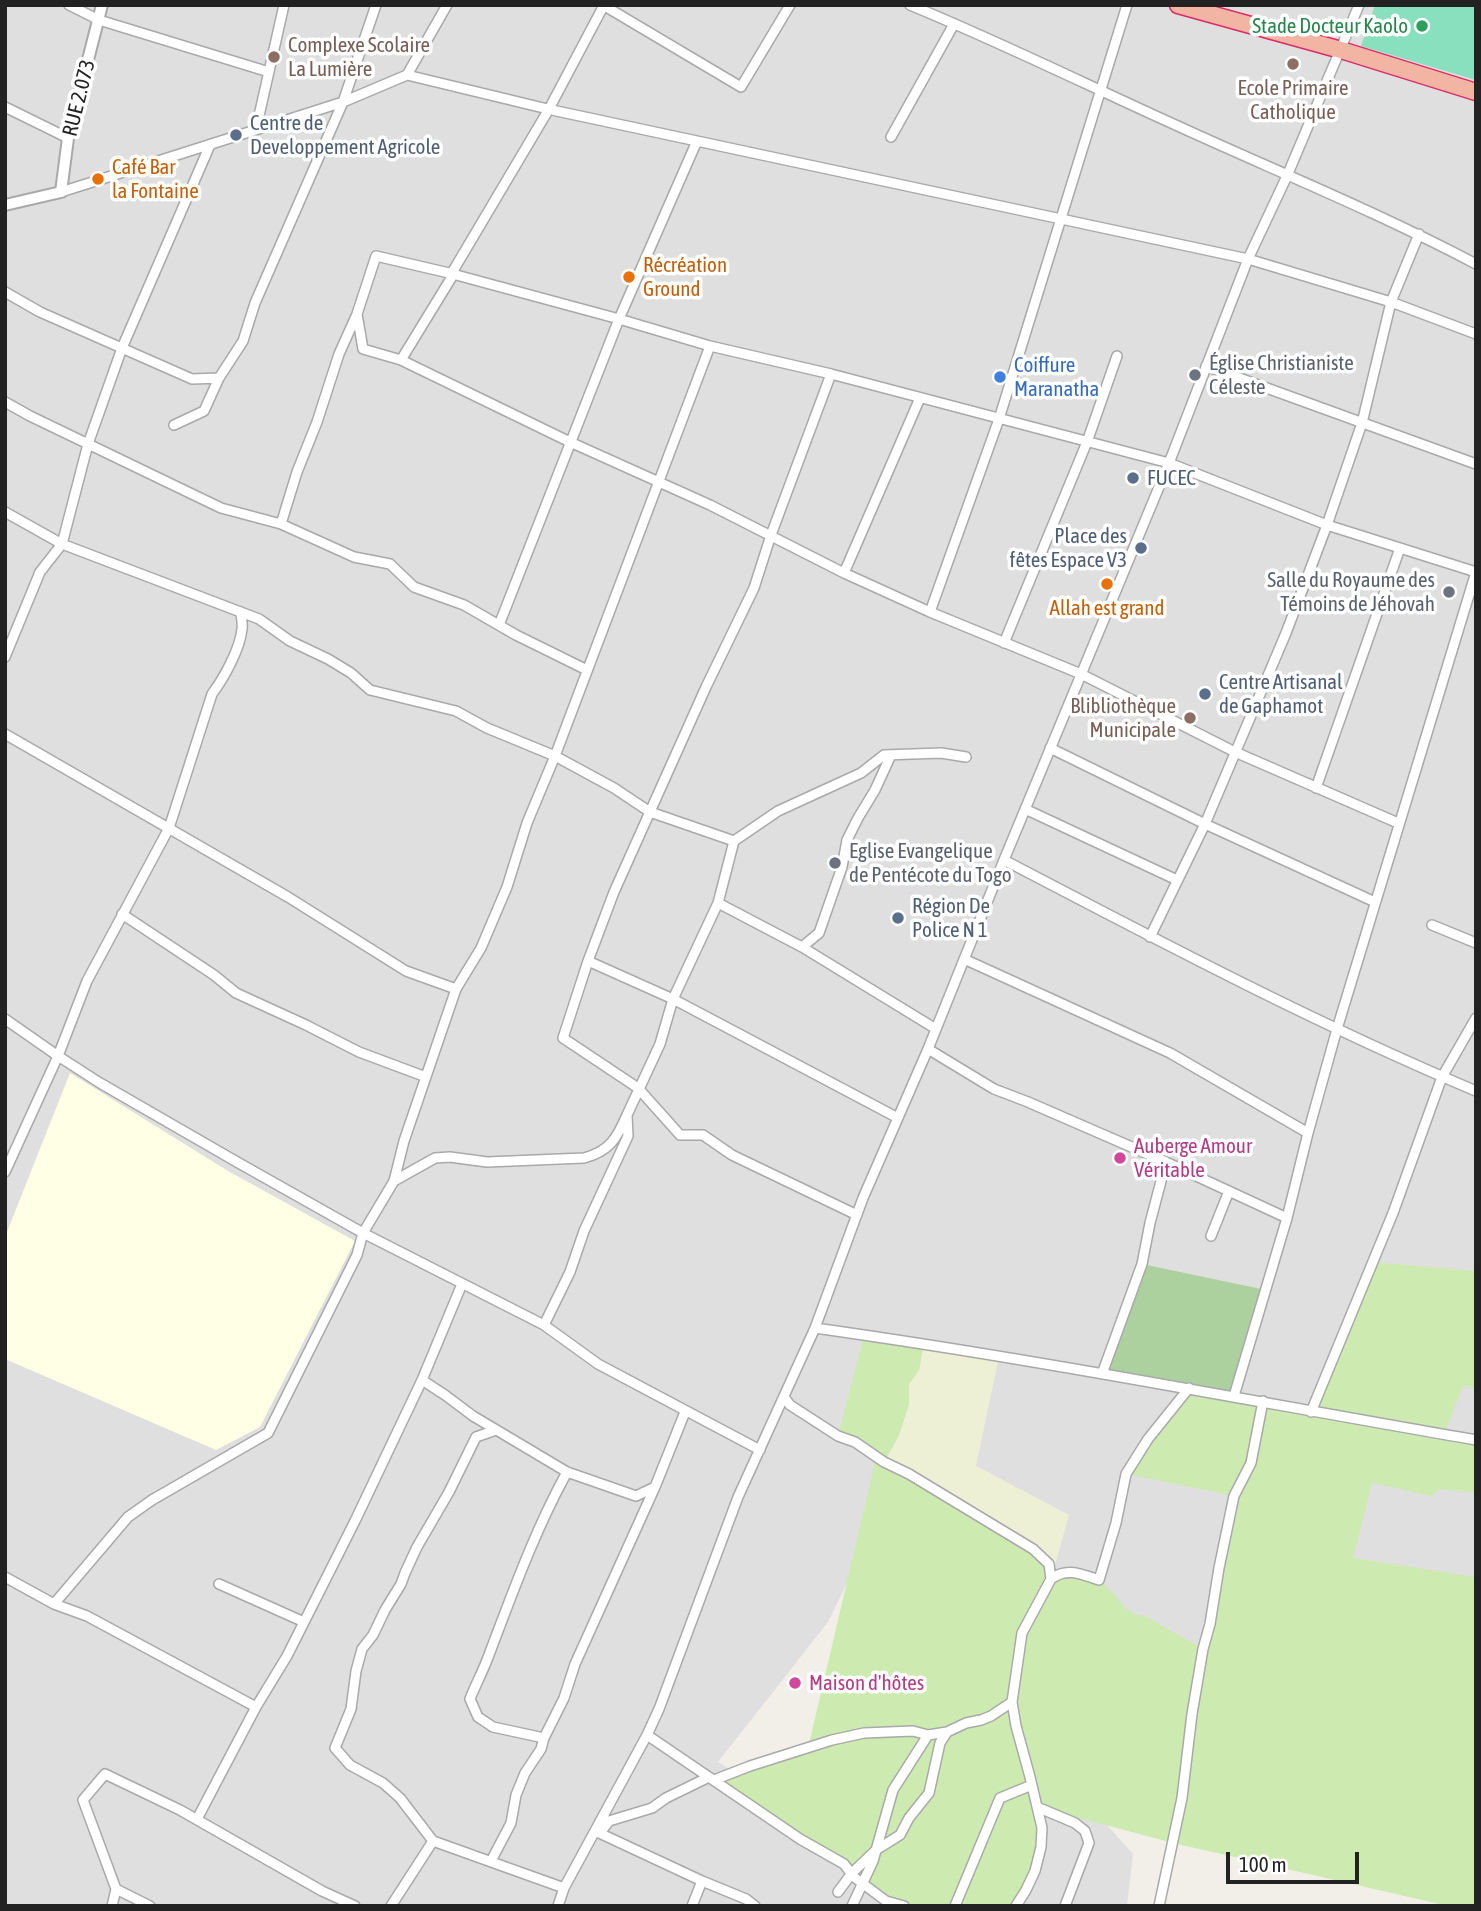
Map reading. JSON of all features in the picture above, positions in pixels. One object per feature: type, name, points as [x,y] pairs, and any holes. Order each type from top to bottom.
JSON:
[{"type":"highway","points":[[1178,5],[1341,50],[1476,92]]},
{"type":"street","points":[[69,5],[99,20],[269,72]]},
{"type":"street","name":"RUE 2.073","points":[[61,192],[68,138],[102,5]]},
{"type":"street","points":[[256,129],[284,5]]},
{"type":"street","points":[[174,425],[204,411],[219,379],[243,341],[255,303],[343,102],[376,5]]},
{"type":"street","points":[[407,75],[447,5]]},
{"type":"street","points":[[401,360],[549,109],[603,5],[741,87],[790,5]]},
{"type":"street","points":[[910,5],[1419,234],[1476,264]]},
{"type":"street","points":[[930,612],[999,419],[1127,5]]},
{"type":"street","points":[[558,1906],[564,1888],[597,1832],[659,1709],[738,1497],[815,1328],[857,1215],[1169,463],[1248,259],[1287,176],[1359,5]]},
{"type":"street","points":[[891,137],[954,23]]},
{"type":"street","points":[[5,205],[61,192],[343,102],[407,75],[549,109],[1248,259],[1391,302],[1476,334]]},
{"type":"street","points":[[5,107],[68,138]]},
{"type":"street","points":[[499,625],[619,319],[697,141]]},
{"type":"street","points":[[5,657],[40,572],[62,544],[88,444],[122,348],[210,145]]},
{"type":"street","points":[[1150,937],[1205,824],[1286,634],[1362,422],[1391,302],[1419,234]]},
{"type":"street","points":[[281,524],[297,472],[376,256],[619,319],[710,346],[831,374],[1169,463],[1327,525],[1476,572],[1337,1029],[1287,1218],[1234,1396]]},
{"type":"street","points":[[5,292],[40,312],[192,379],[219,379]]},
{"type":"street","points":[[357,314],[363,349],[401,360],[570,442],[710,505],[844,573],[930,612],[1081,674],[1235,752],[1398,823]]},
{"type":"street","points":[[54,1604],[128,1517],[152,1500],[268,1433],[357,1255],[363,1233],[394,1181],[404,1141],[456,989],[481,948],[508,887],[527,823],[555,756],[710,346]]},
{"type":"street","points":[[1004,643],[1087,442],[1117,356]]},
{"type":"street","points":[[1206,366],[1476,464]]},
{"type":"street","points":[[831,374],[754,588],[706,687],[614,892],[587,961],[563,1038],[638,1088],[680,1135],[703,1135],[732,1155],[857,1215]]},
{"type":"street","points":[[844,573],[920,398]]},
{"type":"street","points":[[5,402],[221,508],[281,524],[354,557],[390,564],[414,587],[464,605],[587,670]]},
{"type":"street","points":[[5,512],[62,544],[259,619],[290,641],[351,673],[370,690],[456,711],[487,728],[555,756],[650,811],[734,841]]},
{"type":"street","points":[[1316,788],[1399,548]]},
{"type":"street","points":[[5,1172],[58,1056],[87,981],[169,828],[212,694],[225,677],[242,629],[241,612]]},
{"type":"street","points":[[5,734],[288,897],[406,971],[456,989]]},
{"type":"street","points":[[1050,748],[1205,824],[1375,902]]},
{"type":"street","points":[[394,1181],[435,1158],[450,1157],[487,1162],[584,1158],[599,1154],[618,1136],[660,1044],[673,999],[718,903],[734,841],[778,811],[861,773],[884,755],[941,753],[966,757]]},
{"type":"street","points":[[802,947],[819,933],[842,867],[848,840],[891,755]]},
{"type":"street","points":[[1025,808],[1177,880]]},
{"type":"street","points":[[1004,860],[1150,937],[1337,1029],[1476,1091]]},
{"type":"street","points":[[718,903],[802,947],[936,1029]]},
{"type":"street","points":[[122,914],[214,975],[236,993],[359,1052],[426,1077]]},
{"type":"street","points":[[1432,925],[1476,943]]},
{"type":"street","points":[[964,959],[1170,1053],[1308,1133]]},
{"type":"street","points":[[587,961],[673,999],[898,1118]]},
{"type":"street","points":[[1311,1412],[1393,1213],[1442,1077],[1476,1018]]},
{"type":"street","points":[[5,1019],[58,1056],[237,1163],[363,1233],[544,1325],[598,1364],[760,1450]]},
{"type":"street","points":[[928,1049],[994,1089],[1166,1162],[1287,1218]]},
{"type":"street","points":[[544,1325],[570,1272],[584,1231],[628,1136],[627,1115]]},
{"type":"street","points":[[1102,1374],[1142,1264],[1166,1162]]},
{"type":"street","points":[[1211,1236],[1229,1191]]},
{"type":"street","points":[[197,1819],[304,1622],[422,1380],[462,1284]]},
{"type":"street","points":[[815,1328],[924,1343],[1476,1440]]},
{"type":"street","points":[[422,1380],[473,1416],[567,1472],[636,1496],[655,1487]]},
{"type":"street","points":[[1016,1906],[1035,1871],[1042,1828],[1012,1702],[1022,1633],[1051,1579],[1058,1574],[1068,1571],[1099,1580],[1116,1523],[1126,1474],[1147,1439],[1189,1388]]},
{"type":"street","points":[[784,1397],[789,1405],[838,1436],[855,1442],[884,1462],[909,1474],[1032,1549],[1049,1564],[1051,1579]]},
{"type":"street","points":[[1160,1906],[1182,1798],[1203,1649],[1229,1520],[1234,1496],[1251,1462],[1263,1401]]},
{"type":"street","points":[[491,1861],[511,1823],[516,1795],[525,1773],[541,1749],[564,1698],[575,1664],[655,1487],[685,1412]]},
{"type":"street","points":[[496,1430],[476,1437],[449,1492],[417,1547],[401,1584],[384,1610],[373,1635],[362,1649],[351,1709],[335,1748],[351,1765],[383,1783],[400,1798],[433,1841],[564,1888]]},
{"type":"street","points":[[544,1738],[493,1727],[478,1717],[470,1699],[527,1557],[567,1472]]},
{"type":"street","points":[[5,1577],[54,1604],[87,1616],[256,1707]]},
{"type":"street","points":[[219,1584],[304,1622]]},
{"type":"street","points":[[597,1832],[609,1821],[646,1811],[666,1798],[712,1779],[832,1740],[864,1733],[913,1731],[928,1735],[947,1732],[991,1716],[1012,1702]]},
{"type":"street","points":[[838,1892],[852,1873],[876,1850],[900,1835],[909,1818],[929,1793],[940,1743],[947,1732]]},
{"type":"street","points":[[647,1735],[800,1839],[844,1864],[854,1877],[889,1903],[904,1906]]},
{"type":"street","points":[[852,1906],[873,1861],[894,1790],[928,1735]]},
{"type":"street","points":[[111,1906],[116,1889],[83,1800],[105,1774],[197,1819],[322,1891],[355,1906]]},
{"type":"street","points":[[955,1906],[1000,1798],[1032,1785]]},
{"type":"street","points":[[1037,1807],[1075,1823],[1085,1831],[1089,1843],[1065,1906]]},
{"type":"street","points":[[597,1832],[746,1899],[755,1906]]},
{"type":"street","points":[[391,1906],[433,1841]]},
{"type":"street","points":[[692,1906],[702,1881]]},
{"type":"street","points":[[116,1889],[150,1906]]},
{"type":"shaded area","points":[[5,5],[1476,5],[1476,1604],[1387,1828],[877,1522],[828,1622],[718,1762],[835,1837],[946,1764],[1099,1816],[1133,1854],[1127,1906],[5,1906]]},
{"type":"shaded area","points":[[70,1073],[228,1171],[355,1241],[260,1427],[216,1450],[5,1359],[5,1237]]},
{"type":"shaded area","points":[[924,1343],[999,1356],[976,1466],[1069,1515],[1051,1579],[884,1462],[899,1435],[909,1404],[909,1384],[919,1370]]},
{"type":"green space","name":"Stade Docteur Kaolo","points":[[1375,5],[1476,5],[1476,80],[1361,46]]},
{"type":"green space","points":[[1373,1262],[1476,1271],[1476,1389],[1463,1386],[1444,1435],[1476,1441],[1476,1493],[1439,1489],[1432,1496],[1372,1483],[1353,1558],[1476,1577],[1476,1906],[1448,1906],[1173,1843],[1038,1807],[1041,1841],[1035,1871],[1016,1906],[899,1906],[889,1903],[844,1864],[714,1780],[808,1748],[876,1458],[838,1436],[864,1335],[924,1343],[919,1370],[909,1384],[909,1404],[899,1435],[885,1461],[1049,1564],[1051,1579],[1068,1571],[1099,1580],[1134,1614],[1145,1616],[1203,1649],[1234,1496],[1126,1474],[1189,1388],[1311,1410]]},
{"type":"green space","points":[[1142,1264],[1266,1290],[1234,1396],[1102,1374]]},
{"type":"place","name":"Stade Docteur Kaolo","points":[[1422,26]]},
{"type":"place","name":"Complexe Scolaire La Lumière","points":[[274,57]]},
{"type":"place","name":"Ecole Primaire Catholique","points":[[1293,64]]},
{"type":"place","name":"Centre de Developpement Agricole","points":[[236,135]]},
{"type":"place","name":"Café Bar la Fontaine","points":[[98,179]]},
{"type":"place","name":"Récréation Ground","points":[[629,277]]},
{"type":"place","name":"Église Christianiste Céleste","points":[[1195,375]]},
{"type":"place","name":"Coiffure Maranatha","points":[[1000,377]]},
{"type":"place","name":"FUCEC","points":[[1133,478]]},
{"type":"place","name":"Place des fêtes Espace V3","points":[[1141,548]]},
{"type":"place","name":"Allah est grand","points":[[1107,584]]},
{"type":"place","name":"Salle du Royaume des Témoins de Jéhovah","points":[[1449,592]]},
{"type":"place","name":"Centre Artisanal de Gaphamot","points":[[1205,694]]},
{"type":"place","name":"Blibliothèque Municipale","points":[[1190,718]]},
{"type":"place","name":"Eglise Evangelique de Pentécote du Togo","points":[[835,863]]},
{"type":"place","name":"Région De Police N 1","points":[[898,918]]},
{"type":"place","name":"Auberge Amour Véritable","points":[[1120,1158]]},
{"type":"place","name":"Maison d'hôtes","points":[[795,1683]]}]
